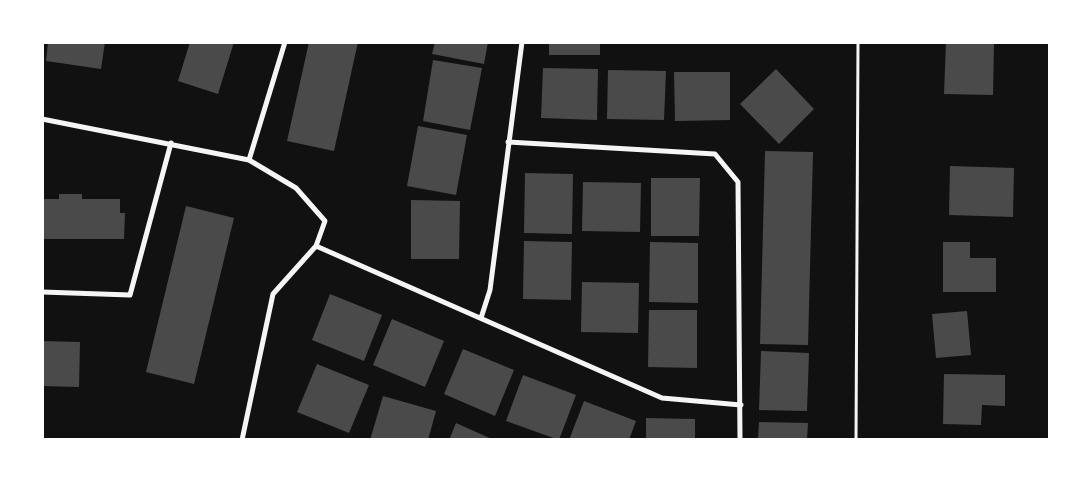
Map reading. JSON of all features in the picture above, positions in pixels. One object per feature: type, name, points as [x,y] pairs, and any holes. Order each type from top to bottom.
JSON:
[{"type":"street","points":[[249,160],[285,42]]},
{"type":"street","points":[[481,318],[490,290],[522,42]]},
{"type":"street","points":[[42,119],[171,143],[249,160],[296,188],[325,222],[316,246],[273,294],[242,440]]},
{"type":"street","points":[[508,142],[714,154],[738,182],[740,440]]},
{"type":"street","points":[[42,292],[130,295],[171,143]]},
{"type":"street","points":[[316,246],[662,398],[741,405]]},
{"type":"path","points":[[856,440],[858,42]]},
{"type":"building","points":[[48,42],[105,42],[101,69],[46,61]]},
{"type":"building","points":[[190,42],[234,42],[218,94],[178,81]]},
{"type":"building","points":[[309,42],[358,42],[334,151],[287,141]]},
{"type":"building","points":[[435,42],[488,42],[484,64],[432,54]]},
{"type":"building","points":[[549,42],[600,42],[600,55],[549,55]]},
{"type":"building","points":[[946,42],[994,42],[993,95],[944,94]]},
{"type":"building","points":[[433,60],[482,68],[470,130],[423,121]]},
{"type":"building","points":[[543,68],[598,69],[597,120],[541,118]]},
{"type":"building","points":[[776,69],[814,109],[779,144],[740,104]]},
{"type":"building","points":[[608,70],[666,71],[664,120],[607,119]]},
{"type":"building","points":[[674,72],[730,72],[730,120],[675,121]]},
{"type":"building","points":[[418,126],[467,135],[456,195],[407,186]]},
{"type":"building","points":[[765,151],[813,152],[808,345],[760,344]]},
{"type":"building","points":[[950,166],[1014,168],[1013,217],[949,215]]},
{"type":"building","points":[[525,173],[573,174],[572,234],[524,233]]},
{"type":"building","points":[[651,178],[700,178],[699,236],[651,236]]},
{"type":"building","points":[[583,182],[641,183],[640,232],[582,231]]},
{"type":"building","points":[[59,194],[82,194],[82,199],[120,199],[120,213],[125,213],[124,239],[42,239],[42,199],[59,199]]},
{"type":"building","points":[[411,200],[460,201],[459,259],[411,259]]},
{"type":"building","points":[[186,206],[234,218],[194,384],[146,372]]},
{"type":"building","points":[[524,241],[572,242],[571,300],[523,299]]},
{"type":"building","points":[[650,242],[698,243],[698,303],[649,302]]},
{"type":"building","points":[[943,242],[970,242],[970,258],[996,258],[996,292],[943,292]]},
{"type":"building","points":[[582,282],[639,283],[638,333],[581,332]]},
{"type":"building","points":[[330,294],[382,315],[364,361],[312,340]]},
{"type":"building","points":[[649,310],[697,310],[697,368],[648,367]]},
{"type":"building","points":[[967,311],[971,355],[936,358],[932,314]]},
{"type":"building","points":[[392,319],[444,341],[425,387],[373,365]]},
{"type":"building","points":[[42,341],[80,342],[79,387],[42,386]]},
{"type":"building","points":[[463,349],[514,370],[495,416],[444,394]]},
{"type":"building","points":[[761,351],[809,353],[807,411],[759,410]]},
{"type":"building","points":[[317,364],[369,385],[349,433],[297,412]]},
{"type":"building","points":[[944,374],[1005,375],[1005,406],[982,405],[981,425],[943,424]]},
{"type":"building","points":[[523,375],[576,395],[559,440],[506,421]]},
{"type":"building","points":[[383,396],[436,411],[428,440],[370,440]]},
{"type":"building","points":[[584,401],[636,421],[629,440],[569,440]]},
{"type":"building","points":[[646,418],[695,419],[695,440],[646,440]]},
{"type":"building","points":[[759,422],[808,423],[807,440],[758,440]]},
{"type":"building","points":[[456,423],[494,440],[449,440]]}]
